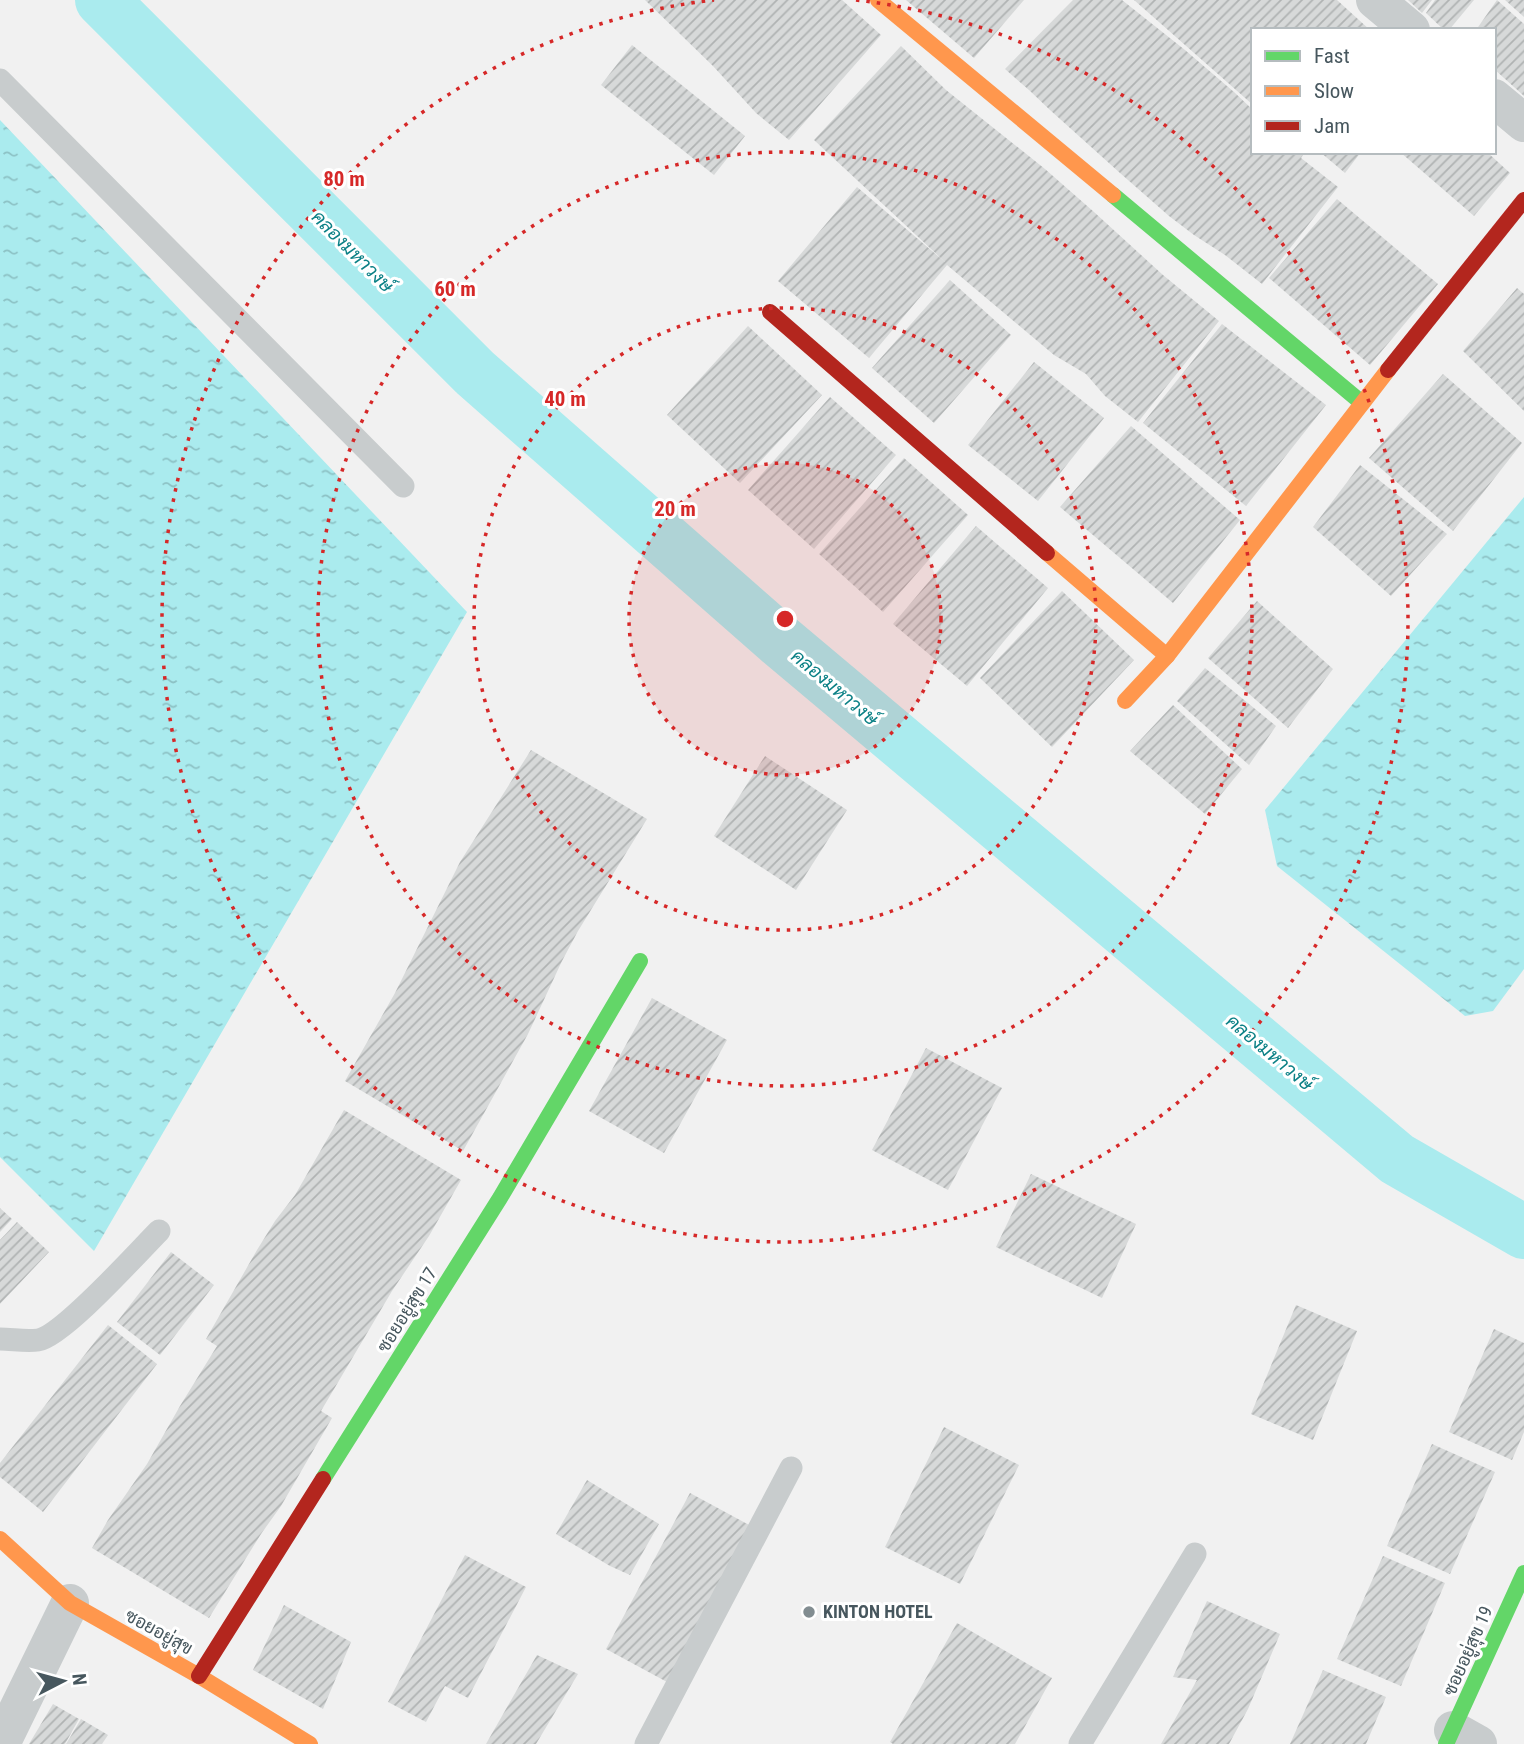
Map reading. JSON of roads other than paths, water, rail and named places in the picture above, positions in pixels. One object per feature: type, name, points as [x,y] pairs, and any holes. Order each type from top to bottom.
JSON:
[{"type":"street","points":[[878,0],[1362,403]]},
{"type":"street","points":[[1375,0],[1409,28]]},
{"type":"street","points":[[1496,100],[1524,123]]},
{"type":"street","points":[[1125,701],[1167,656],[1362,403],[1524,200]]},
{"type":"street","points":[[770,312],[1167,656]]},
{"type":"street","name":"ซอยอยู่สุข 17","points":[[199,1676],[500,1198],[640,961]]},
{"type":"street","name":"ซอยอยู่สุข","points":[[0,1539],[71,1604],[199,1676],[310,1744]]},
{"type":"street","name":"ซอยอยู่สุข 19","points":[[1459,1739],[1524,1573]]},
{"type":"street","points":[[1,1744],[71,1604]]},
{"type":"lane","points":[[0,80],[403,486]]},
{"type":"lane","points":[[0,1339],[40,1340],[61,1328],[159,1231]]},
{"type":"lane","points":[[646,1744],[792,1468]]},
{"type":"lane","points":[[1080,1744],[1195,1554]]},
{"type":"water","points":[[0,120],[467,612],[94,1251],[0,1157]]},
{"type":"water","points":[[1524,497],[1524,969],[1493,1011],[1465,1016],[1277,866],[1265,810]]},
{"type":"waterway","name":"คลองมหาวงษ์","points":[[102,0],[475,373],[779,640],[1397,1159],[1524,1232]]},
{"type":"place","name":"KINTON HOTEL","points":[[809,1612]]}]
